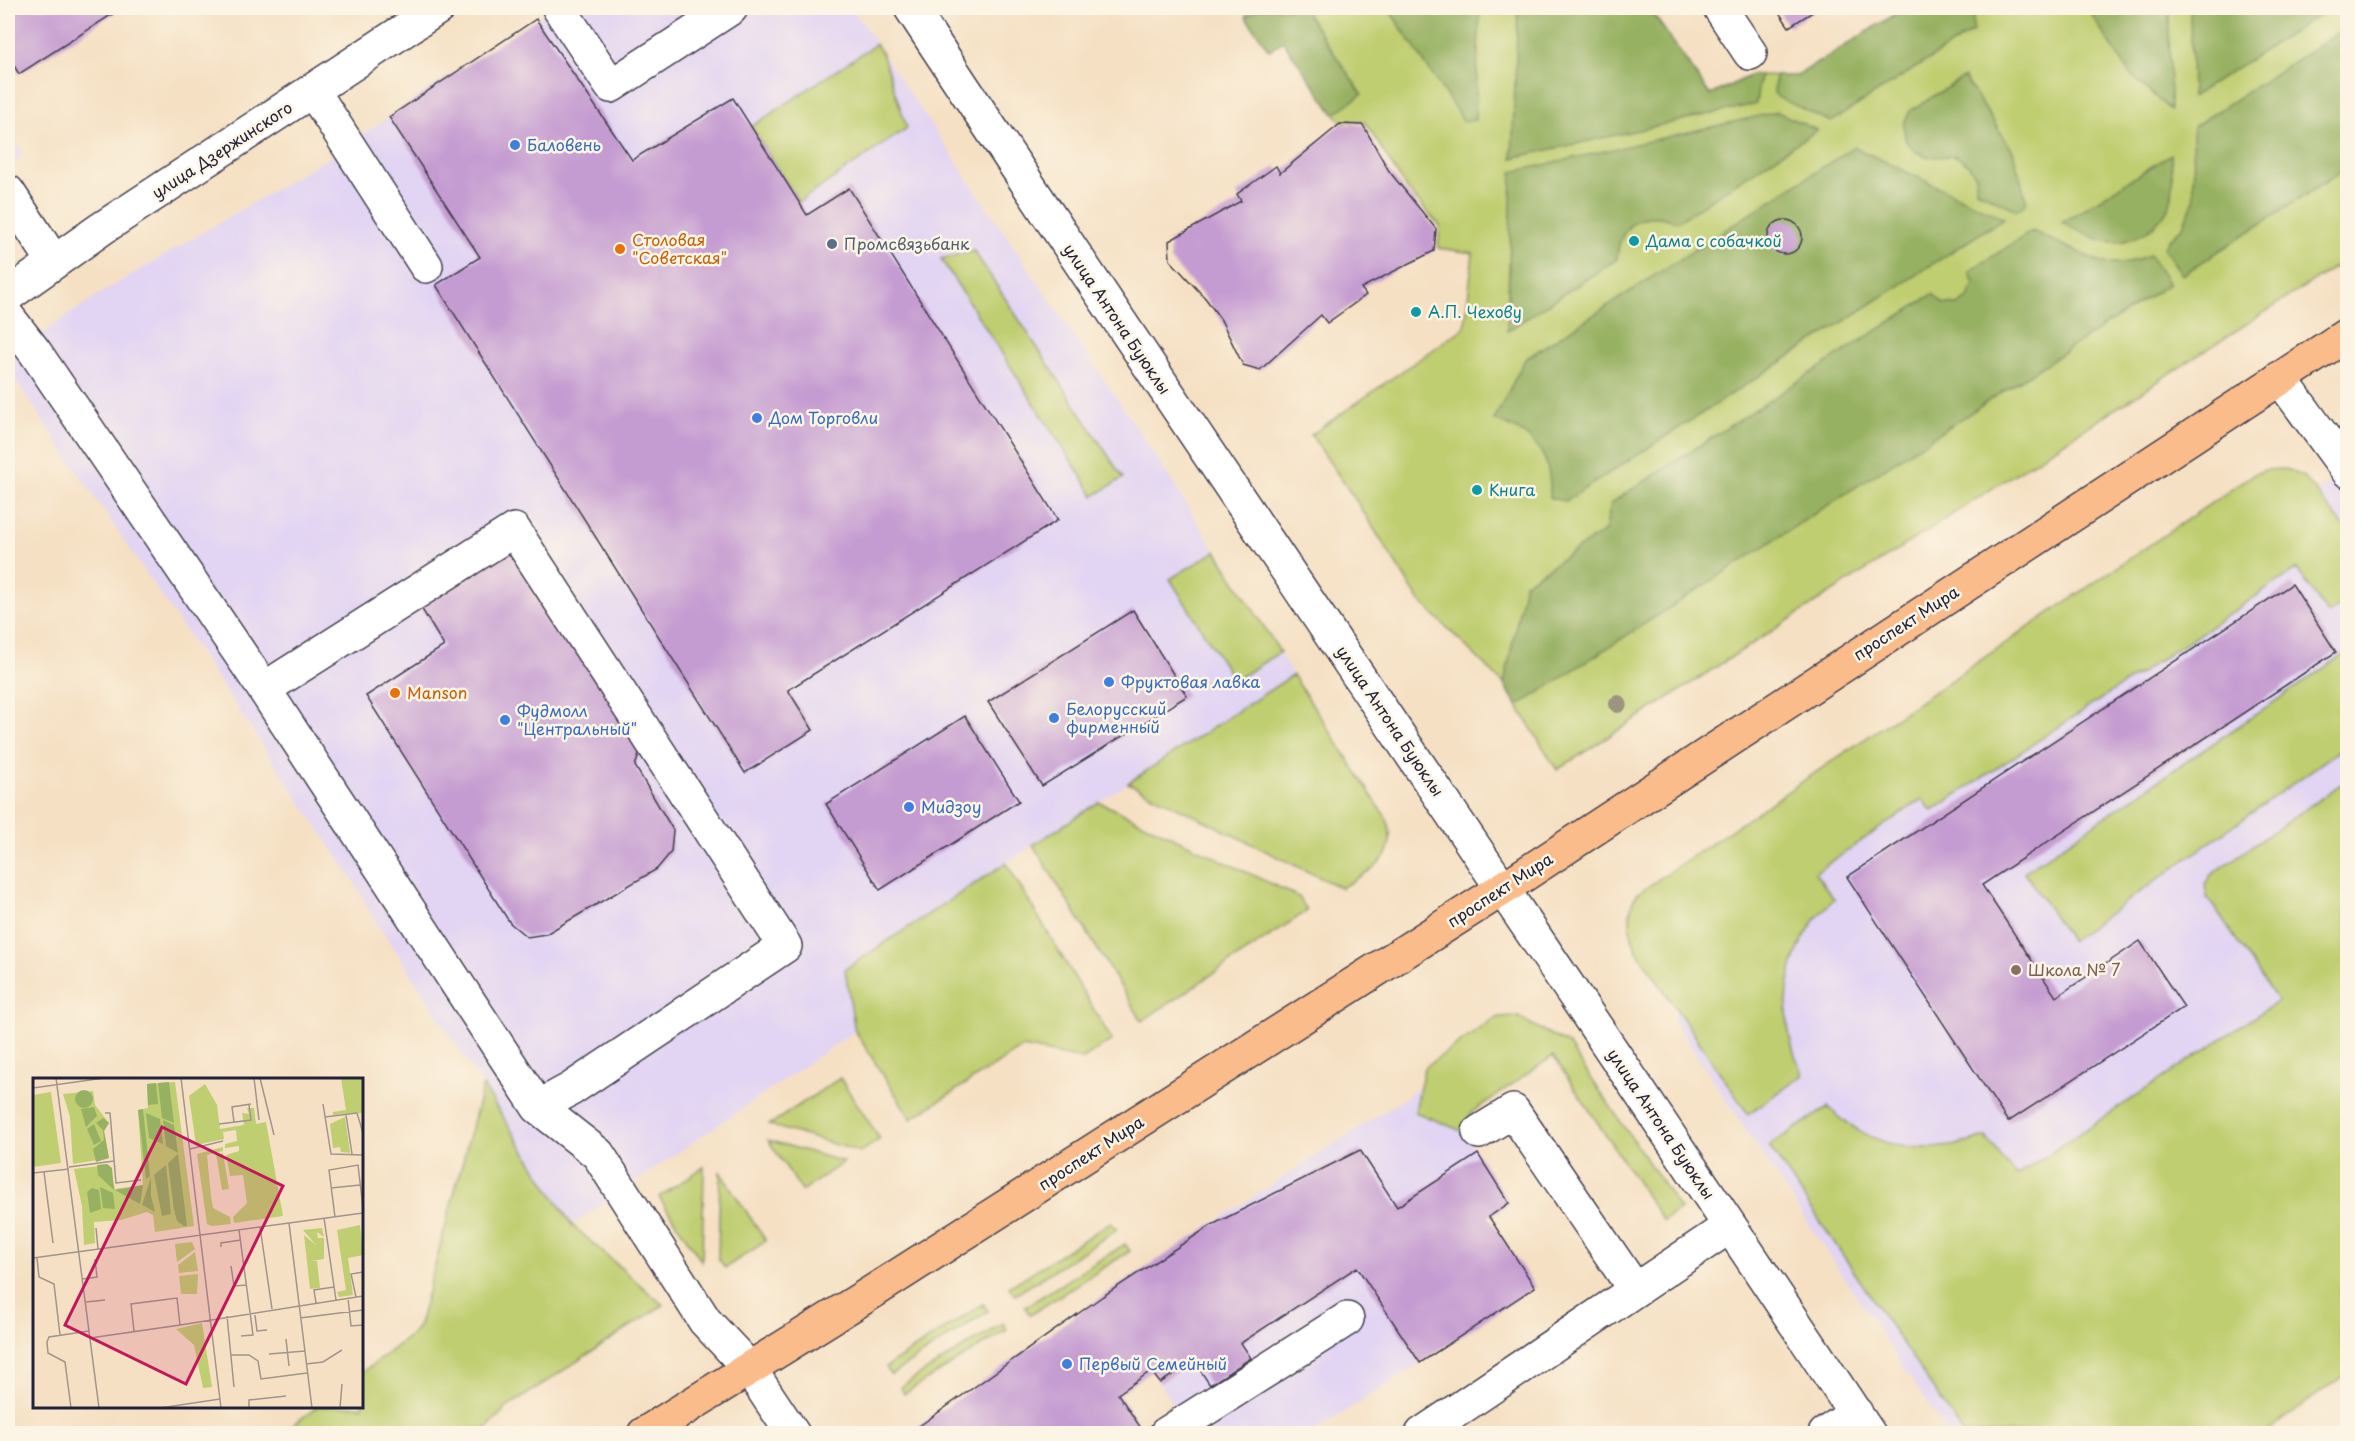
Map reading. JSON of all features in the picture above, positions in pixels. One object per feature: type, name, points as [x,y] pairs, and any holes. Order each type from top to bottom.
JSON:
[{"type":"main road","name":"проспект Мира","points":[[644,1434],[884,1285],[1504,888],[2348,333]]},
{"type":"street","name":"улица Дзержинского","points":[[8,295],[54,262],[438,8]]},
{"type":"street","points":[[559,8],[610,86],[731,8]]},
{"type":"street","name":"улица Антона Буюклы","points":[[910,8],[1243,507],[1504,888],[1863,1423]]},
{"type":"street","points":[[1720,8],[1750,53]]},
{"type":"street","points":[[313,91],[426,266]]},
{"type":"street","points":[[8,192],[54,262]]},
{"type":"street","points":[[8,317],[35,352],[264,689],[538,1107],[598,1154],[705,1322],[748,1368],[793,1434]]},
{"type":"street","points":[[2280,378],[2348,471]]},
{"type":"street","points":[[264,689],[514,530],[785,946],[571,1089],[538,1107]]},
{"type":"street","points":[[1479,1132],[1513,1111],[1635,1290]]},
{"type":"street","points":[[1422,1434],[1730,1226]]},
{"type":"street","points":[[1167,1434],[1347,1319]]},
{"type":"street","points":[[1825,1434],[1863,1423]]},
{"type":"shaded area","points":[[552,8],[852,8],[1159,461],[1293,675],[845,969],[855,1031],[572,1225],[376,923],[352,878],[8,369],[8,357],[96,296],[330,157]]},
{"type":"shaded area","points":[[8,131],[24,155],[8,166]]},
{"type":"shaded area","name":"Школа № 7","points":[[2347,471],[2347,1372],[2264,1433],[1947,1433],[1673,1020],[1698,920]]},
{"type":"shaded area","points":[[1430,1081],[1478,1154],[1342,1244],[1420,1363],[1312,1433],[1192,1433],[1151,1371],[1057,1433],[908,1434],[1103,1296]]},
{"type":"green space","points":[[1248,8],[1649,8],[1710,95],[1752,75],[1797,76],[1905,8],[2347,8],[2347,259],[1557,770],[1504,684],[1419,600],[1311,435],[1465,327],[1473,253],[1438,248],[1440,226],[1406,188],[1365,122],[1340,121],[1283,41],[1269,50],[1246,17]]},
{"type":"green space","points":[[1260,8],[1303,8],[1362,94],[1334,114],[1283,41],[1269,50],[1246,17]]},
{"type":"green space","points":[[1388,8],[1480,8],[1475,120],[1464,122]]},
{"type":"green space","points":[[1518,8],[1649,8],[1710,95],[1752,75],[1760,75],[1756,104],[1512,158]]},
{"type":"green space","points":[[1905,8],[1977,8],[1973,18],[1973,31],[1831,122],[1779,98],[1774,93],[1775,76],[1797,76]]},
{"type":"green space","points":[[2087,8],[2169,8],[2170,110],[2130,74]]},
{"type":"green space","points":[[2190,8],[2330,8],[2192,97]]},
{"type":"green space","points":[[2347,27],[2347,168],[2182,275],[2163,247],[2183,226],[2194,200],[2193,127]]},
{"type":"green space","points":[[876,44],[882,53],[907,128],[799,202],[751,127]]},
{"type":"green space","points":[[1964,77],[2013,151],[2027,203],[2017,210],[1976,190],[1976,176],[1968,164],[1956,156],[1927,157],[1914,151],[1905,139],[1904,124],[1910,111]]},
{"type":"green space","points":[[1777,112],[1817,130],[1677,222],[1654,217],[1635,222],[1622,236],[1617,259],[1507,331],[1512,172]]},
{"type":"green space","points":[[1854,147],[2004,218],[1566,501],[1550,498],[1548,469],[1538,448],[1521,432],[1494,420],[1525,359]]},
{"type":"green space","points":[[2171,154],[2173,183],[2171,200],[2161,218],[2145,232],[2125,241],[2105,241],[2062,223]]},
{"type":"green space","points":[[2032,231],[2102,263],[2126,263],[2150,255],[2169,284],[1518,706],[1504,684],[1525,583],[1605,531],[1611,503],[1933,294],[1944,304],[1958,305],[1969,297],[1974,284],[1970,271]]},
{"type":"green space","points":[[974,251],[1123,478],[1094,496],[941,259]]},
{"type":"green space","points":[[2347,416],[2347,451],[2338,432],[2341,422]]},
{"type":"green space","points":[[2281,469],[2304,477],[2347,530],[2347,600],[2328,614],[2297,569],[1932,811],[1922,799],[1815,873],[1834,899],[1817,918],[1804,938],[1789,982],[1787,1005],[1789,1028],[1794,1052],[1803,1075],[1748,1114],[1637,951],[1632,936],[1630,913],[1637,894],[2254,474],[2265,470]]},
{"type":"green space","points":[[1216,551],[1280,652],[1234,681],[1170,579]]},
{"type":"green space","points":[[2346,653],[2348,656],[2347,745],[2071,941],[2024,872]]},
{"type":"green space","points":[[1293,675],[1387,819],[1390,844],[1386,854],[1372,869],[1341,888],[1128,783]]},
{"type":"green space","points":[[2347,780],[2347,1373],[2264,1433],[1963,1433],[1769,1146],[1828,1107],[1845,1122],[1864,1133],[1902,1146],[1943,1147],[1986,1137],[2016,1176],[2278,1001],[2207,897],[2205,884],[2211,875]]},
{"type":"green space","points":[[1099,802],[1299,897],[1307,911],[1142,1021],[1033,845]]},
{"type":"green space","points":[[1006,863],[1112,1040],[1083,1059],[1023,1047],[911,1119],[855,1031],[845,969]]},
{"type":"green space","points":[[1516,1016],[1568,1044],[1680,1209],[1663,1221],[1553,1056],[1471,1113],[1469,1134],[1415,1112],[1424,1068],[1492,1020]]},
{"type":"green space","points":[[840,1078],[880,1139],[861,1152],[769,1125]]},
{"type":"green space","points":[[483,1086],[572,1225],[663,1305],[506,1408],[482,1433],[282,1433],[316,1408],[363,1408],[363,1372],[412,1334],[419,1325]]},
{"type":"green space","points":[[768,1140],[844,1162],[802,1191]]},
{"type":"green space","points":[[704,1167],[702,1262],[659,1197]]},
{"type":"green space","points":[[720,1172],[766,1241],[725,1268],[718,1258]]},
{"type":"green space","points":[[1111,1222],[1117,1230],[1015,1295],[1009,1287]]},
{"type":"green space","points":[[1125,1244],[1130,1251],[1030,1315],[1025,1307]]},
{"type":"green space","points":[[983,1304],[988,1311],[891,1375],[886,1367]]},
{"type":"green space","points":[[1003,1323],[1007,1330],[904,1394],[900,1387]]},
{"type":"building","points":[[8,8],[122,8],[19,74],[8,56]]},
{"type":"building","points":[[1776,8],[1819,8],[1789,27]]},
{"type":"building","name":"Дом Торговли","points":[[536,19],[632,160],[733,98],[807,215],[849,188],[1058,520],[788,690],[813,730],[745,773],[436,285],[480,257],[389,117]]},
{"type":"building","points":[[1340,124],[1363,125],[1389,171],[1436,229],[1434,251],[1361,288],[1366,295],[1327,323],[1321,315],[1260,370],[1243,365],[1221,320],[1206,299],[1170,260],[1169,241],[1241,201],[1237,194],[1276,166],[1280,173]]},
{"type":"building","points":[[1785,220],[1797,225],[1802,237],[1797,249],[1785,254],[1773,249],[1768,237],[1773,225]]},
{"type":"building","name":"Фудмолл \"Центральный\"","points":[[517,544],[643,744],[635,766],[673,830],[671,852],[657,869],[546,934],[527,937],[510,923],[366,696],[444,646],[420,606]]},
{"type":"building","points":[[2292,584],[2336,652],[1982,885],[2056,997],[2140,941],[2184,1007],[2008,1122],[1847,877]]},
{"type":"building","points":[[1133,610],[1187,696],[1042,786],[988,702]]},
{"type":"building","points":[[965,716],[1019,801],[880,890],[826,804]]},
{"type":"building","points":[[1360,1150],[1397,1207],[1478,1154],[1509,1203],[1489,1217],[1535,1287],[1420,1363],[1357,1267],[1241,1343],[1251,1358],[1210,1385],[1194,1361],[1160,1383],[1151,1371],[1118,1394],[1145,1434],[908,1434],[1103,1296],[1210,1226]]},
{"type":"place","name":"Баловень","points":[[515,145]]},
{"type":"place","name":"Дама с собачкой","points":[[1634,241]]},
{"type":"place","name":"Промсвязьбанк","points":[[832,244]]},
{"type":"place","name":"Столовая \"Советская\"","points":[[620,249]]},
{"type":"place","name":"А.П. Чехову","points":[[1416,312]]},
{"type":"place","name":"Дом Торговли","points":[[757,418]]},
{"type":"place","name":"Книга","points":[[1477,490]]},
{"type":"place","name":"Фруктовая лавка","points":[[1109,682]]},
{"type":"place","name":"Manson","points":[[395,693]]},
{"type":"place","name":"Белорусский фирменный","points":[[1054,718]]},
{"type":"place","name":"Фудмолл \"Центральный\"","points":[[505,720]]},
{"type":"place","name":"Мидзоу","points":[[909,807]]},
{"type":"place","name":"Школа № 7","points":[[2016,970]]},
{"type":"place","name":"Первый Семейный","points":[[1067,1364]]}]
